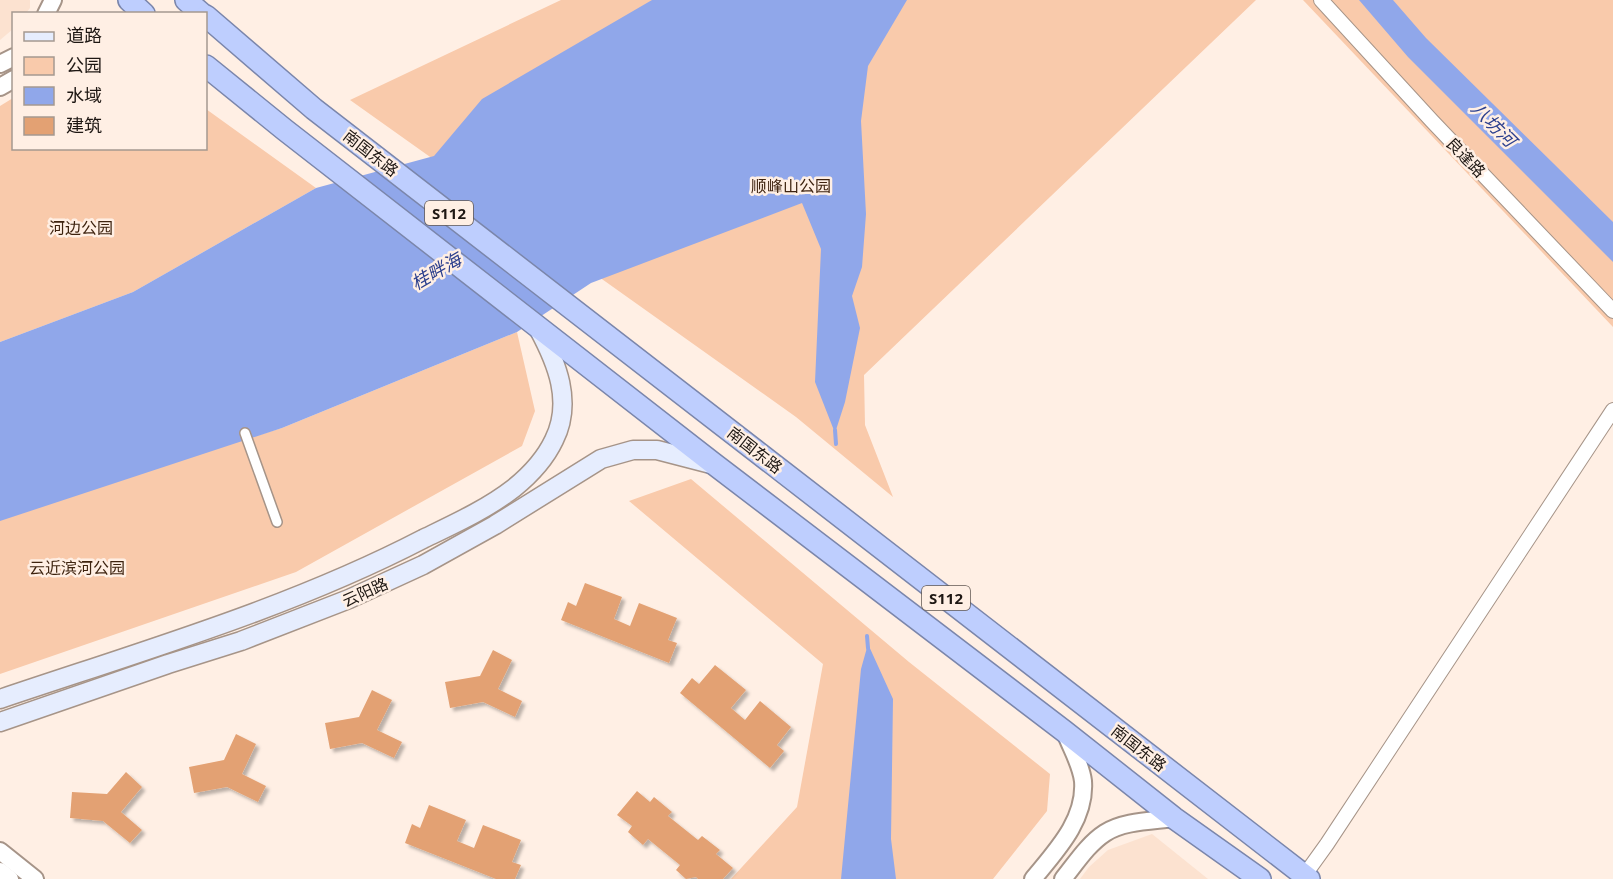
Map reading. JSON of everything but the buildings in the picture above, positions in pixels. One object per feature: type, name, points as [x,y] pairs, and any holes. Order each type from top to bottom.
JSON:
[{"type":"highway","points":[[129,0],[142,12]]},
{"type":"highway","name":"南国东路","points":[[186,0],[200,12]]},
{"type":"highway","name":"南国东路","points":[[207,18],[314,109],[1307,877]]},
{"type":"highway","name":"南国东路","points":[[207,67],[714,464],[1064,731],[1174,818],[1260,879]]},
{"type":"main road","name":"云阳路","points":[[0,699],[271,605],[395,554],[494,501],[528,475],[544,457],[555,439],[562,419],[562,390],[552,354],[537,327]]},
{"type":"main road","name":"云阳路","points":[[4,723],[313,615],[423,565],[495,525],[601,459],[617,453],[657,450],[714,464]]},
{"type":"main road","points":[[395,554],[430,547],[433,553],[423,565]]},
{"type":"street","name":"良逢路","points":[[1321,0],[1432,121],[1613,311]]},
{"type":"street","points":[[1307,877],[1611,415]]},
{"type":"street","points":[[245,433],[277,522]]},
{"type":"street","points":[[1033,879],[1062,843],[1074,823],[1082,802],[1083,781],[1079,765],[1064,731]]},
{"type":"street","points":[[1063,879],[1091,845],[1106,832],[1132,824],[1174,818]]},
{"type":"street","points":[[2,856],[10,879]]},
{"type":"street","points":[[2,856],[35,879]]},
{"type":"shaded area","points":[[0,0],[30,0],[30,8],[27,12],[12,12],[12,30],[0,40]]},
{"type":"shaded area","points":[[1152,834],[1208,879],[1080,879],[1089,867],[1108,850]]},
{"type":"green space","name":"顺峰山公园","points":[[561,0],[1256,0],[864,375],[865,425],[893,497],[796,417],[350,100]]},
{"type":"green space","points":[[1303,0],[1613,0],[1613,327]]},
{"type":"green space","name":"河边公园","points":[[12,99],[12,150],[207,150],[207,110],[316,188],[133,292],[0,342],[0,106]]},
{"type":"green space","name":"云近滨河公园","points":[[517,332],[535,411],[522,446],[296,572],[0,674],[0,513],[282,428]]},
{"type":"green space","points":[[691,479],[909,662],[1050,774],[1047,811],[993,879],[731,879],[797,807],[823,664],[629,501]]},
{"type":"water","name":"桂畔海","points":[[652,0],[907,0],[868,66],[861,121],[866,214],[862,267],[852,296],[860,328],[845,402],[835,433],[815,382],[821,249],[802,203],[591,283],[517,332],[282,428],[0,521],[0,342],[133,292],[316,188],[434,156],[482,99]]},
{"type":"water","name":"八坊河","points":[[1359,0],[1393,0],[1426,38],[1613,222],[1613,262],[1408,57]]},
{"type":"water","points":[[868,644],[893,699],[891,839],[896,879],[841,879],[861,669]]},
{"type":"waterway","points":[[835,430],[836,444]]},
{"type":"waterway","points":[[867,636],[868,648]]}]
